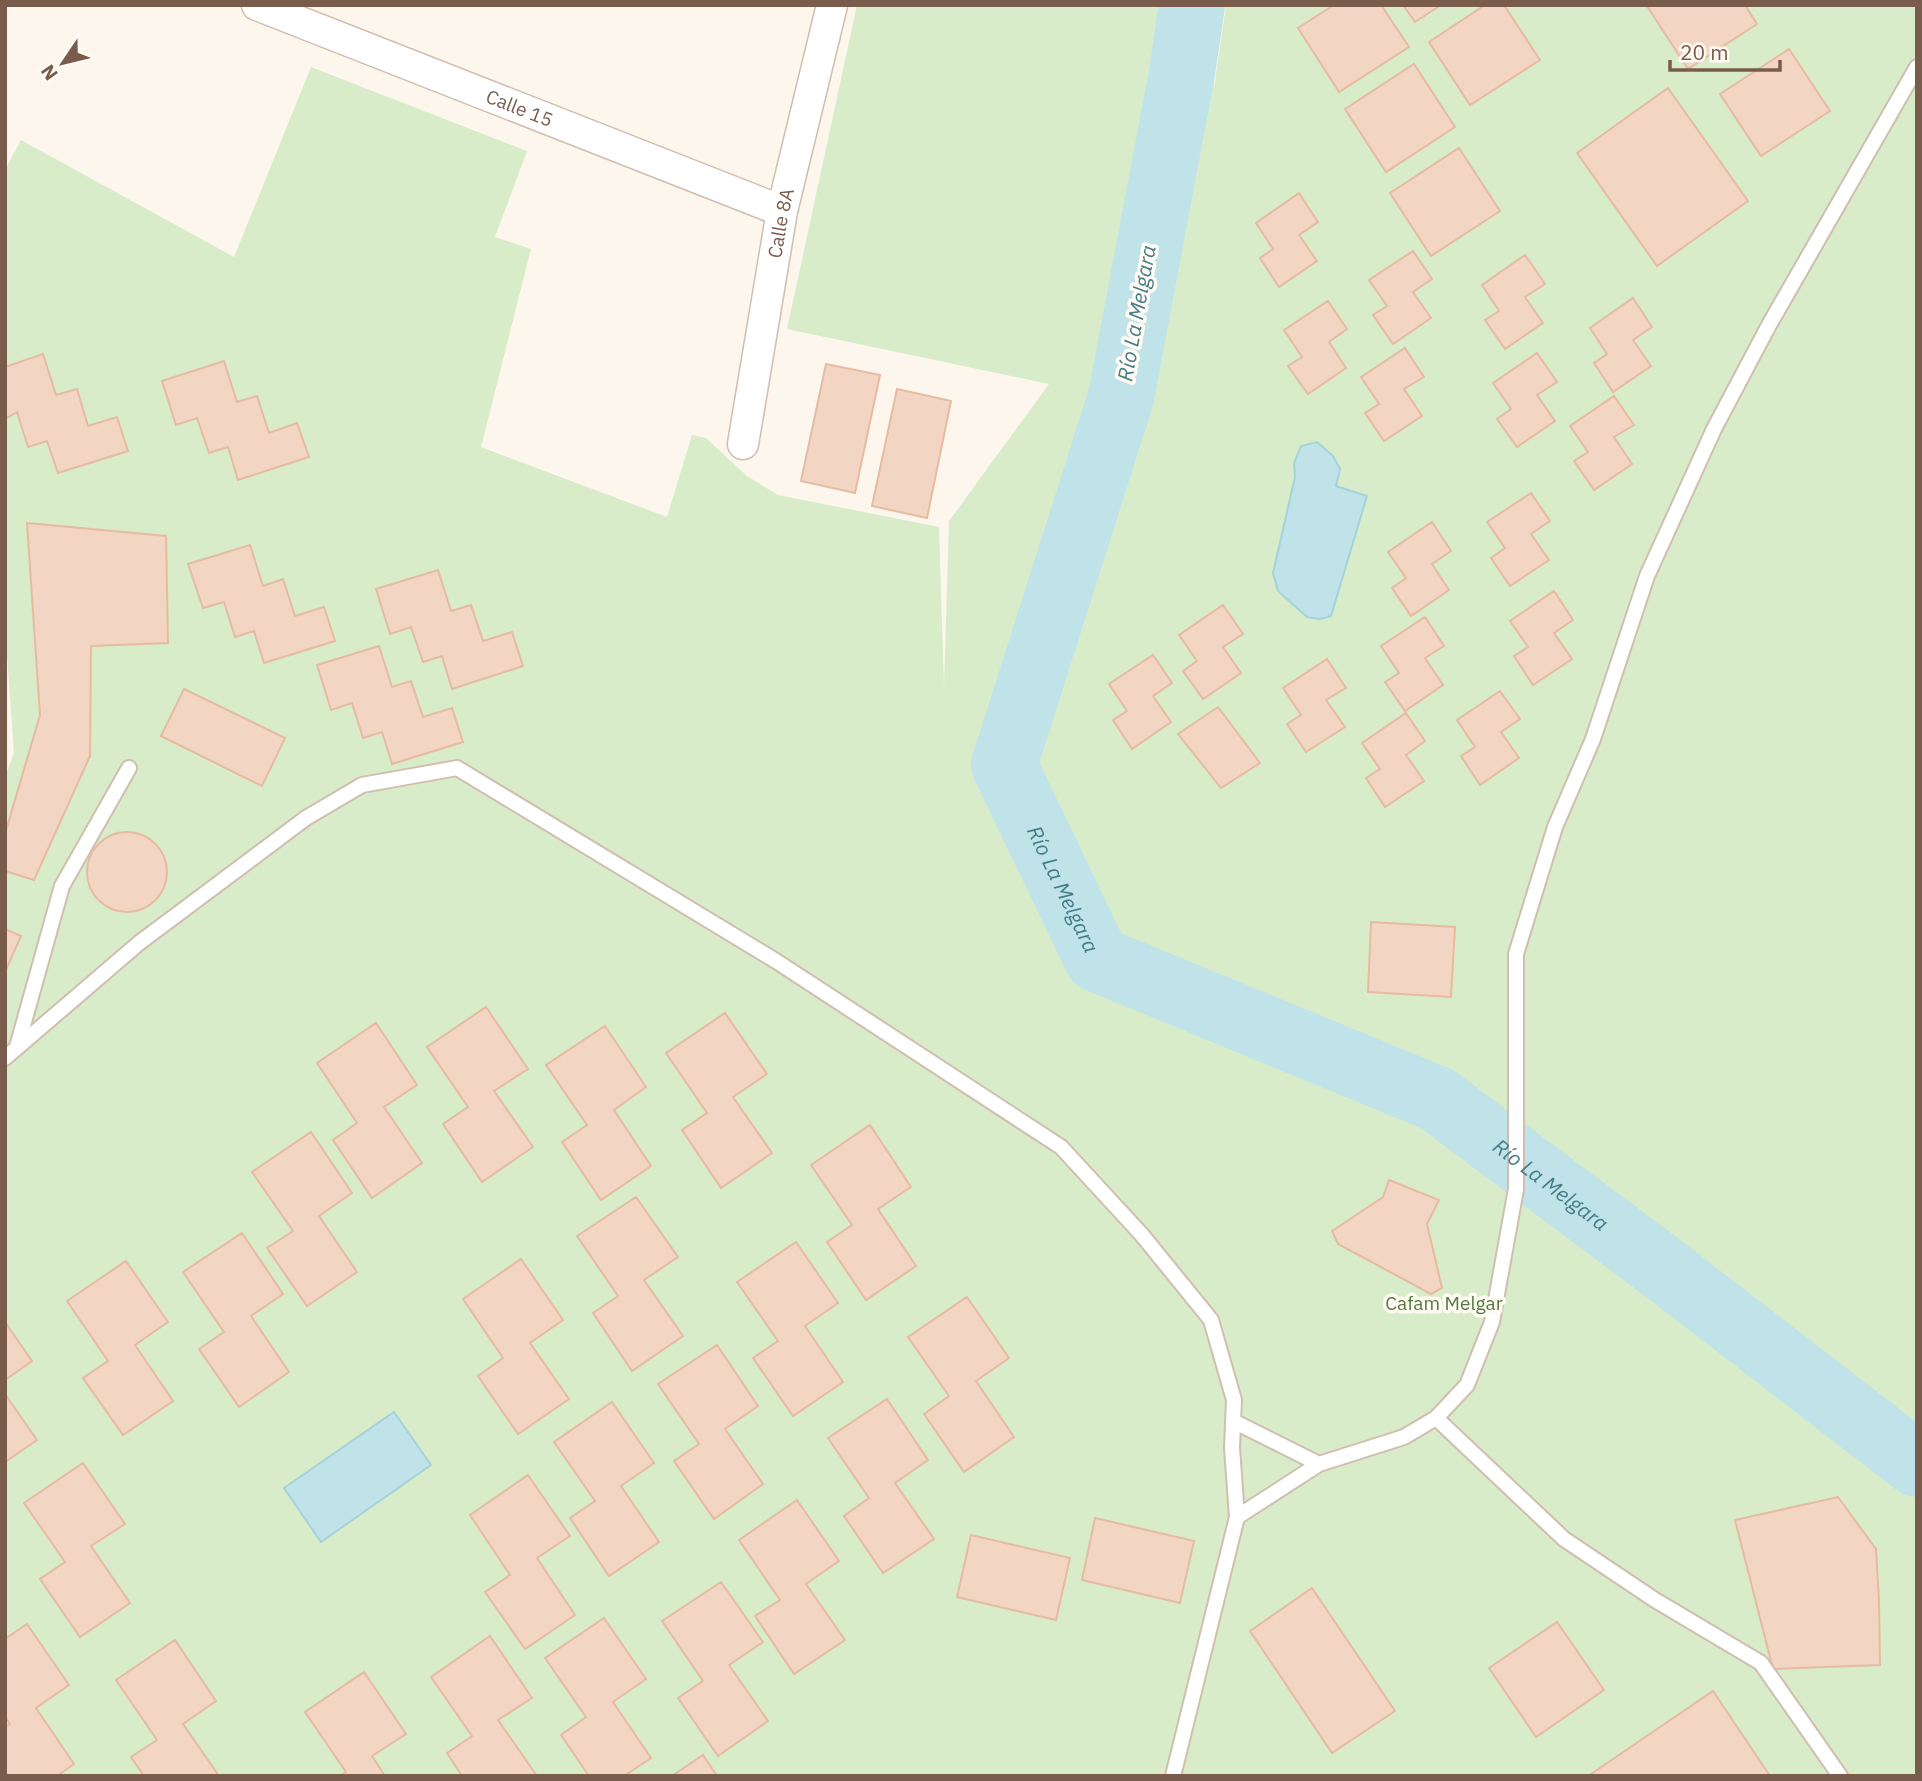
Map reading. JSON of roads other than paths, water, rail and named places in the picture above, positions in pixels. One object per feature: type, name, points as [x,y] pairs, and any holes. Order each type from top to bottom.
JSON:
[{"type":"street","name":"Calle 15","points":[[257,5],[782,211]]},
{"type":"street","name":"Calle 8A","points":[[743,444],[782,211],[832,5]]},
{"type":"lane","points":[[1237,1517],[1319,1464],[1404,1437],[1436,1418],[1467,1385],[1492,1322],[1516,1189],[1516,954],[1555,827],[1593,739],[1647,576],[1714,429],[1769,325],[1917,67]]},
{"type":"lane","points":[[11,1054],[62,886],[130,768]]},
{"type":"lane","points":[[11,1054],[139,943],[306,818],[362,785],[457,768],[776,961],[1061,1147],[1142,1235],[1211,1320],[1234,1400],[1232,1448],[1237,1517],[1173,1776]]},
{"type":"lane","points":[[1436,1418],[1564,1539],[1655,1600],[1761,1663],[1840,1776]]},
{"type":"lane","points":[[1233,1421],[1319,1464]]},
{"type":"water","points":[[1317,442],[1333,456],[1340,469],[1336,486],[1367,496],[1331,616],[1320,619],[1307,617],[1278,591],[1273,573],[1295,477],[1294,463],[1301,446]]},
{"type":"water","points":[[394,1412],[431,1465],[321,1542],[284,1488]]},
{"type":"waterway","name":"Río La Melgara","points":[[1192,5],[1182,73],[1121,397],[1004,765],[1097,959],[1437,1099],[1917,1464]]},
{"type":"park label","name":"Cafam Melgar","points":[[1444,1303]]}]
